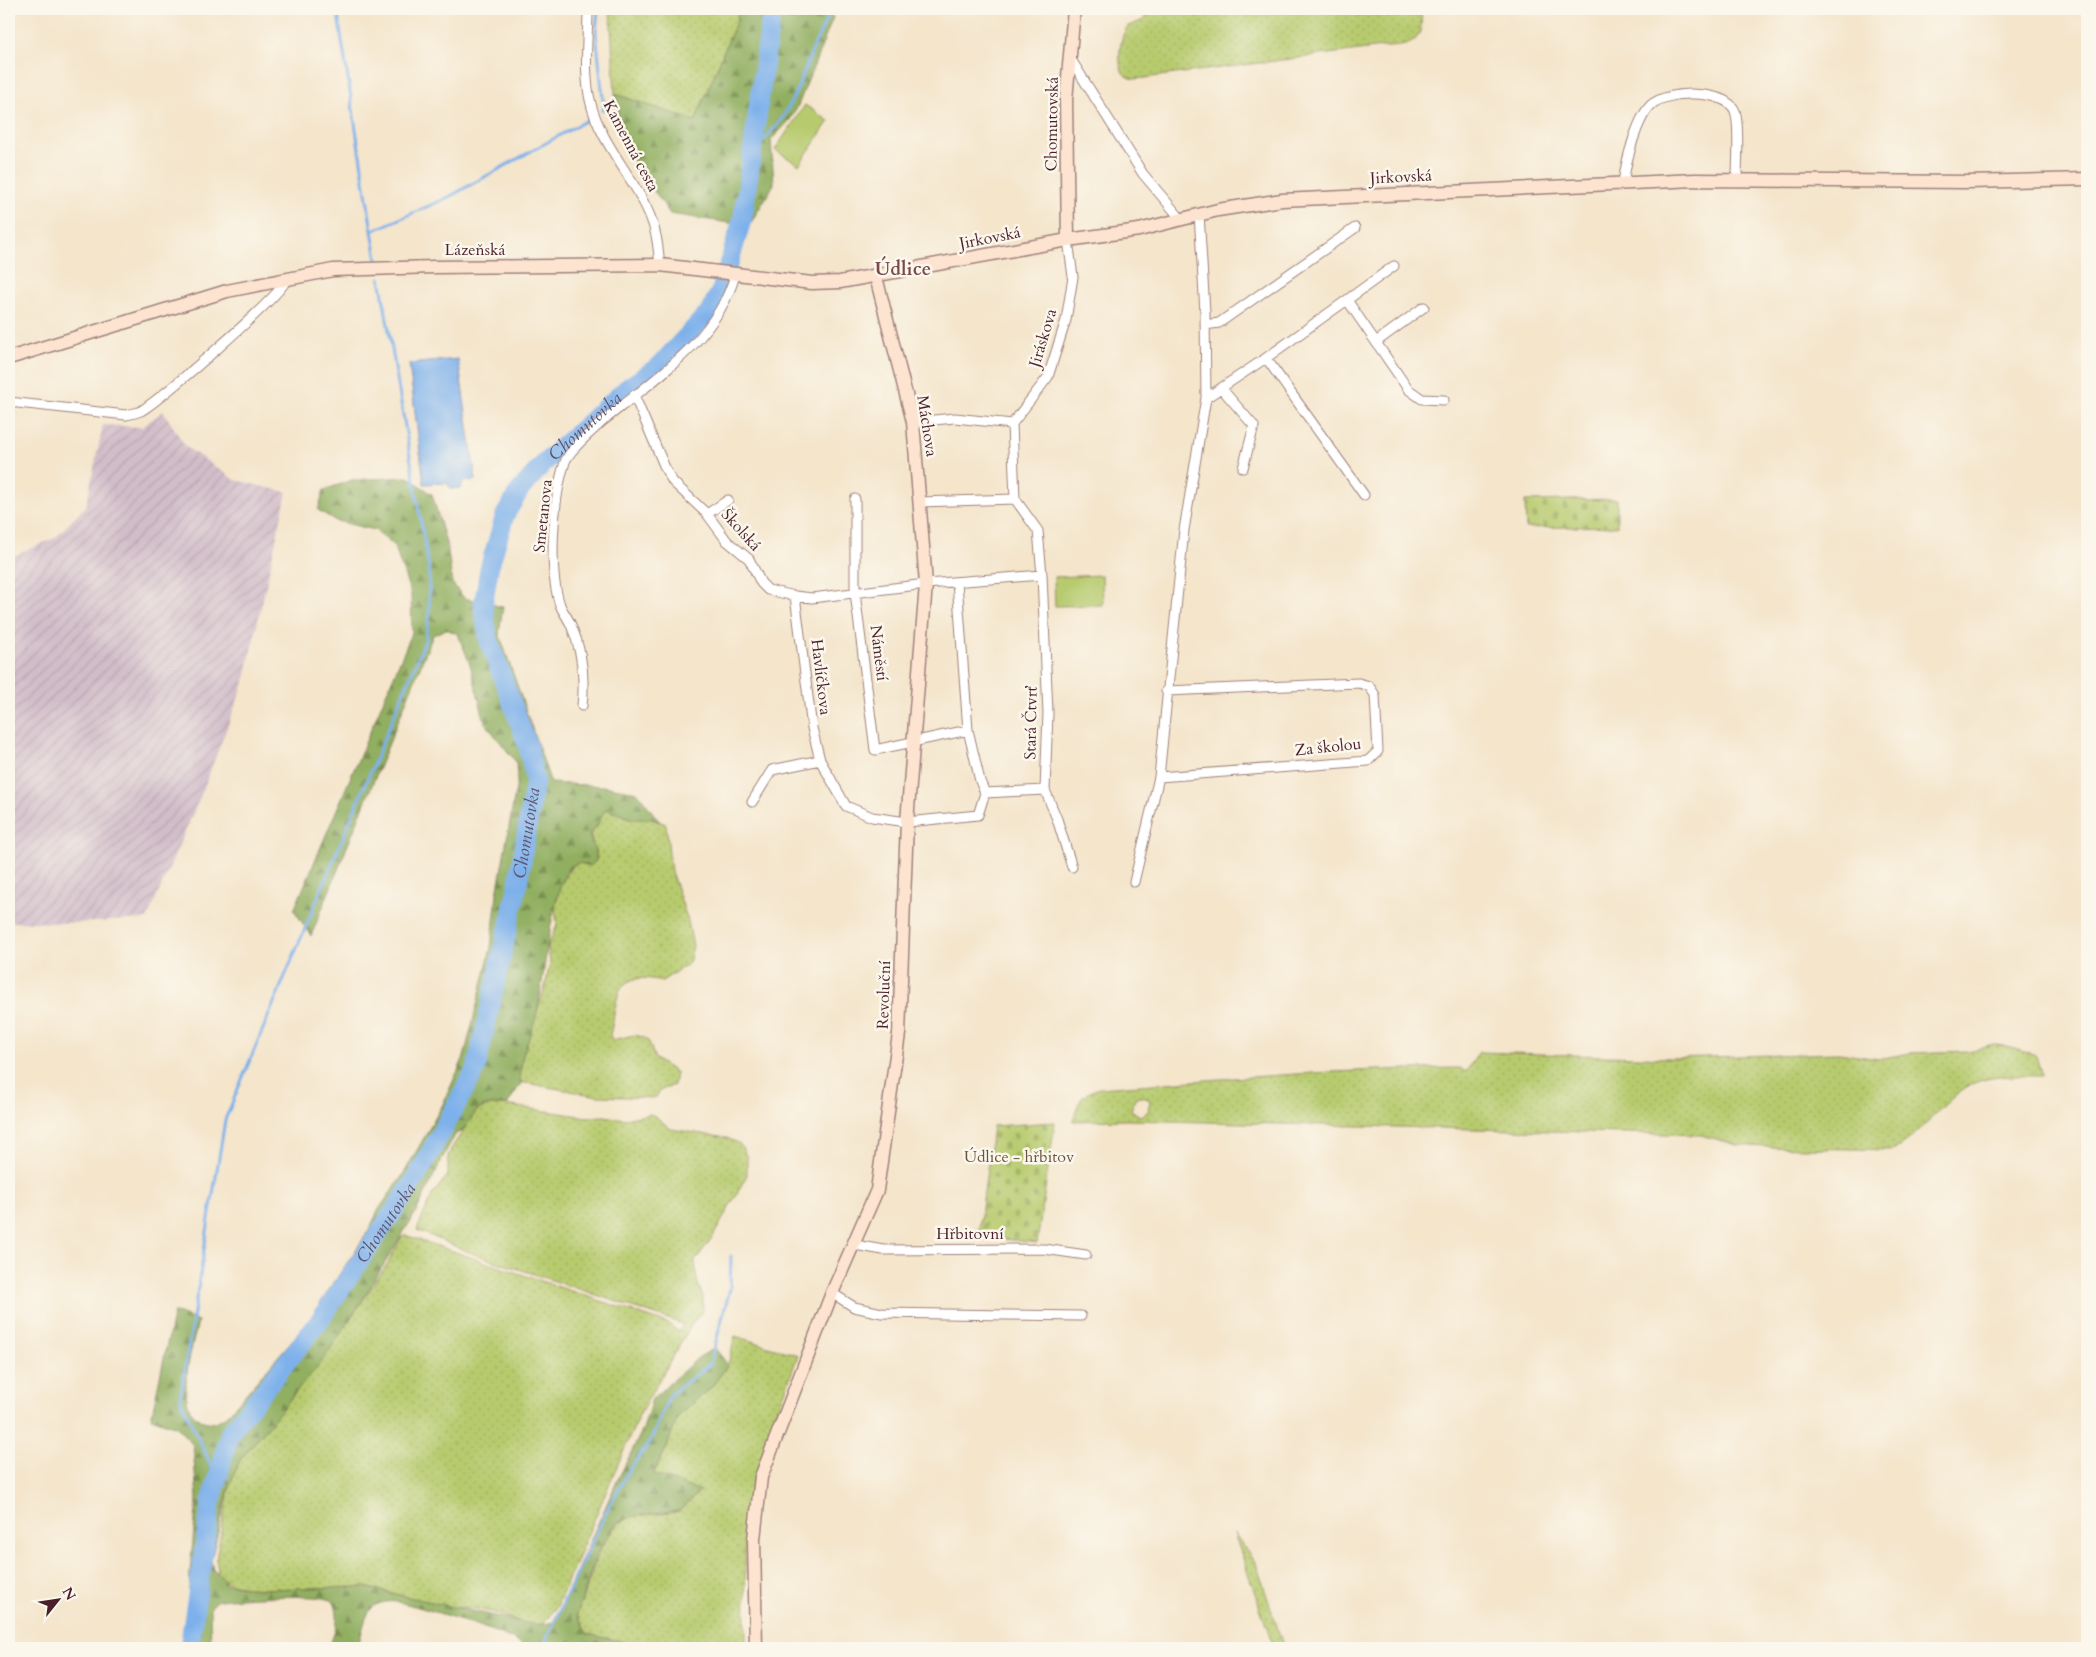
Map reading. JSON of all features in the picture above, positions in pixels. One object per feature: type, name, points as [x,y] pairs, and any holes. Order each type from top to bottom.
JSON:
[{"type":"street","name":"Kamenná cesta","points":[[588,9],[587,68],[591,105],[620,165],[650,214],[658,239],[660,264]]},
{"type":"street","name":"Chomutovská","points":[[1068,240],[1066,100],[1074,9]]},
{"type":"street","points":[[1070,58],[1143,174],[1181,219]]},
{"type":"street","points":[[1623,183],[1629,151],[1646,112],[1655,101],[1672,96],[1719,96],[1733,107],[1736,117],[1737,180]]},
{"type":"street","name":"Jirkovská","points":[[876,277],[1068,240],[1140,230],[1199,214],[1282,200],[1623,183],[1737,180],[1968,182],[2087,179]]},
{"type":"street","points":[[1134,882],[1159,777],[1166,691],[1184,530],[1206,398],[1205,325],[1199,214]]},
{"type":"street","points":[[1205,325],[1219,323],[1355,228]]},
{"type":"street","name":"Jiráskova","points":[[1012,424],[1048,376],[1066,320],[1073,277],[1068,240]]},
{"type":"street","name":"Lázeňská","points":[[9,358],[226,292],[342,270],[660,264],[812,283],[876,277]]},
{"type":"street","points":[[1206,398],[1222,389],[1394,266]]},
{"type":"street","name":"Smetanova","points":[[582,706],[584,686],[578,646],[571,624],[560,606],[554,578],[552,553],[558,499],[565,461],[590,432],[689,349],[712,323],[730,295],[728,274]]},
{"type":"street","name":"Máchova","points":[[876,277],[913,422],[926,584]]},
{"type":"street","points":[[9,402],[126,415],[139,412],[172,388],[283,287],[286,280]]},
{"type":"street","points":[[1347,300],[1408,389],[1422,399],[1444,400]]},
{"type":"street","points":[[1376,342],[1424,307]]},
{"type":"street","points":[[1266,358],[1364,495]]},
{"type":"street","points":[[1222,389],[1254,426],[1243,468]]},
{"type":"street","points":[[634,396],[673,482],[707,514]]},
{"type":"street","points":[[913,422],[956,418],[1012,424],[1015,499],[920,502]]},
{"type":"street","points":[[855,499],[855,593],[926,584],[1042,575]]},
{"type":"street","name":"Stará Čtvrť","points":[[1015,499],[1038,531],[1042,575],[1048,713],[1045,790],[1057,819],[1072,867]]},
{"type":"street","name":"Školská","points":[[728,500],[707,514],[727,542],[749,559],[761,583],[768,590],[812,598],[855,593]]},
{"type":"street","points":[[957,582],[968,730],[980,781],[985,793],[1045,790]]},
{"type":"street","points":[[914,740],[926,584]]},
{"type":"street","name":"Náměstí","points":[[855,593],[875,750],[914,740],[968,730]]},
{"type":"street","name":"Havlíčkova","points":[[795,596],[812,728],[820,760],[846,806],[872,817],[907,822],[978,815],[985,793]]},
{"type":"street","name":"Za školou","points":[[1159,777],[1368,760],[1378,751],[1375,695],[1369,686],[1359,683],[1166,691]]},
{"type":"street","name":"Revoluční","points":[[756,1648],[754,1539],[761,1477],[832,1293],[855,1245],[877,1190],[899,1034],[907,822],[914,740]]},
{"type":"street","points":[[752,802],[772,770],[820,760]]},
{"type":"street","name":"Hřbitovní","points":[[855,1245],[883,1250],[1044,1249],[1086,1255]]},
{"type":"street","points":[[832,1293],[854,1307],[882,1313],[1081,1316]]},
{"type":"shaded area","points":[[163,411],[186,447],[235,480],[287,492],[244,683],[201,795],[147,919],[75,923],[9,922],[9,558],[55,538],[86,506],[103,425],[142,427]]},
{"type":"green space","points":[[610,9],[738,9],[737,20],[695,121],[615,94]]},
{"type":"green space","points":[[738,9],[828,9],[833,18],[797,108],[789,121],[771,140],[774,184],[749,226],[670,214],[623,146],[615,94],[695,121],[737,20]]},
{"type":"green space","points":[[1146,9],[1421,9],[1421,29],[1414,40],[1402,46],[1136,79],[1124,74],[1120,64],[1121,43],[1128,26],[1144,20]]},
{"type":"green space","points":[[805,105],[829,121],[799,165],[775,150]]},
{"type":"green space","points":[[408,477],[432,494],[448,550],[452,583],[464,598],[503,607],[499,633],[551,783],[603,786],[637,792],[660,822],[652,819],[632,819],[606,809],[598,825],[590,835],[596,852],[594,863],[590,866],[579,863],[575,864],[565,875],[554,910],[536,1016],[521,1062],[520,1082],[522,1082],[507,1105],[490,1105],[479,1108],[462,1131],[456,1134],[417,1210],[325,1357],[240,1460],[230,1484],[211,1560],[213,1570],[225,1580],[225,1584],[258,1589],[364,1587],[531,1624],[540,1625],[554,1622],[617,1481],[643,1429],[652,1399],[699,1357],[715,1348],[728,1365],[710,1389],[678,1416],[666,1449],[653,1474],[700,1491],[679,1511],[635,1516],[617,1523],[596,1555],[577,1615],[587,1634],[650,1648],[526,1648],[506,1636],[466,1622],[408,1604],[385,1602],[371,1609],[357,1648],[329,1648],[337,1619],[336,1607],[333,1601],[296,1596],[215,1601],[210,1609],[211,1648],[186,1648],[190,1572],[197,1499],[193,1445],[177,1427],[151,1418],[174,1312],[198,1321],[189,1360],[186,1390],[192,1413],[206,1422],[218,1421],[232,1410],[307,1323],[369,1230],[379,1209],[403,1175],[442,1106],[464,1057],[491,948],[497,894],[517,782],[516,762],[485,723],[470,664],[458,634],[446,629],[433,635],[311,936],[294,910],[412,633],[411,594],[394,545],[375,530],[336,521],[318,510],[324,490],[352,480]]},
{"type":"green space","points":[[1617,499],[1617,526],[1526,528],[1525,501]]},
{"type":"green space","points":[[1102,575],[1103,605],[1055,606],[1054,577]]},
{"type":"green space","points":[[610,809],[632,819],[652,819],[666,824],[671,871],[688,921],[693,946],[689,963],[662,981],[645,978],[634,979],[620,990],[617,999],[610,1035],[612,1040],[634,1035],[643,1037],[649,1042],[655,1059],[676,1072],[674,1085],[661,1090],[656,1097],[652,1098],[598,1096],[520,1082],[522,1058],[545,987],[550,963],[548,946],[557,925],[555,907],[561,884],[572,866],[578,863],[587,865],[595,862],[597,858],[590,834],[597,826],[604,810]]},
{"type":"green space","points":[[1994,1045],[2007,1046],[2036,1056],[2042,1076],[1996,1077],[1978,1081],[1960,1091],[1908,1140],[1891,1150],[1736,1145],[1701,1135],[1127,1120],[1073,1121],[1084,1096],[1100,1088],[1370,1070],[1460,1068],[1466,1072],[1479,1052],[1671,1058],[1839,1053],[1878,1059],[1910,1053],[1968,1051]],"holes":[[[1136,1097],[1144,1097],[1150,1100],[1148,1112],[1140,1116],[1131,1110]]]},
{"type":"green space","points":[[490,1105],[505,1105],[587,1117],[604,1116],[625,1119],[650,1114],[671,1129],[727,1138],[740,1144],[747,1157],[747,1175],[714,1235],[695,1261],[697,1281],[703,1297],[703,1310],[692,1324],[640,1413],[557,1606],[543,1624],[530,1625],[492,1612],[466,1607],[434,1610],[401,1599],[389,1592],[364,1587],[258,1589],[231,1584],[219,1577],[216,1559],[230,1484],[240,1460],[324,1357],[388,1263],[401,1238],[405,1235],[669,1324],[679,1332],[683,1324],[471,1253],[417,1230],[432,1195],[448,1175],[448,1156],[451,1149],[476,1111]]},
{"type":"green space","name":"Údlice - hřbitov","points":[[1055,1122],[1037,1243],[978,1236],[993,1126]]},
{"type":"green space","points":[[735,1336],[798,1355],[753,1481],[745,1541],[746,1648],[650,1648],[587,1634],[577,1615],[598,1555],[611,1531],[617,1525],[634,1516],[669,1513],[680,1510],[699,1491],[653,1475],[666,1449],[678,1416],[710,1389],[728,1365]]},
{"type":"green space","points":[[1234,1533],[1256,1563],[1284,1648],[1274,1648]]},
{"type":"water","points":[[458,359],[476,480],[463,482],[461,488],[451,489],[447,483],[424,484],[409,364]]},
{"type":"waterway","points":[[337,9],[372,231]]},
{"type":"waterway","points":[[598,9],[596,32],[604,108],[602,110]]},
{"type":"waterway","name":"Chomutovka","points":[[189,1648],[211,1503],[230,1432],[318,1323],[416,1178],[476,1069],[518,884],[535,780],[528,746],[489,641],[483,606],[489,569],[505,515],[520,490],[544,463],[628,387],[659,366],[709,312],[721,290],[743,217],[772,9]]},
{"type":"waterway","points":[[752,152],[783,117],[797,90],[825,22],[833,9]]},
{"type":"waterway","points":[[377,259],[372,231],[447,198],[589,119]]},
{"type":"waterway","points":[[217,1478],[180,1399],[225,1120],[425,641],[429,618],[429,569],[380,278]]},
{"type":"waterway","points":[[542,1648],[606,1512],[629,1470],[650,1442],[670,1395],[710,1364],[730,1289],[731,1256]]},
{"type":"district","name":"Údlice","points":[[903,269]]}]
